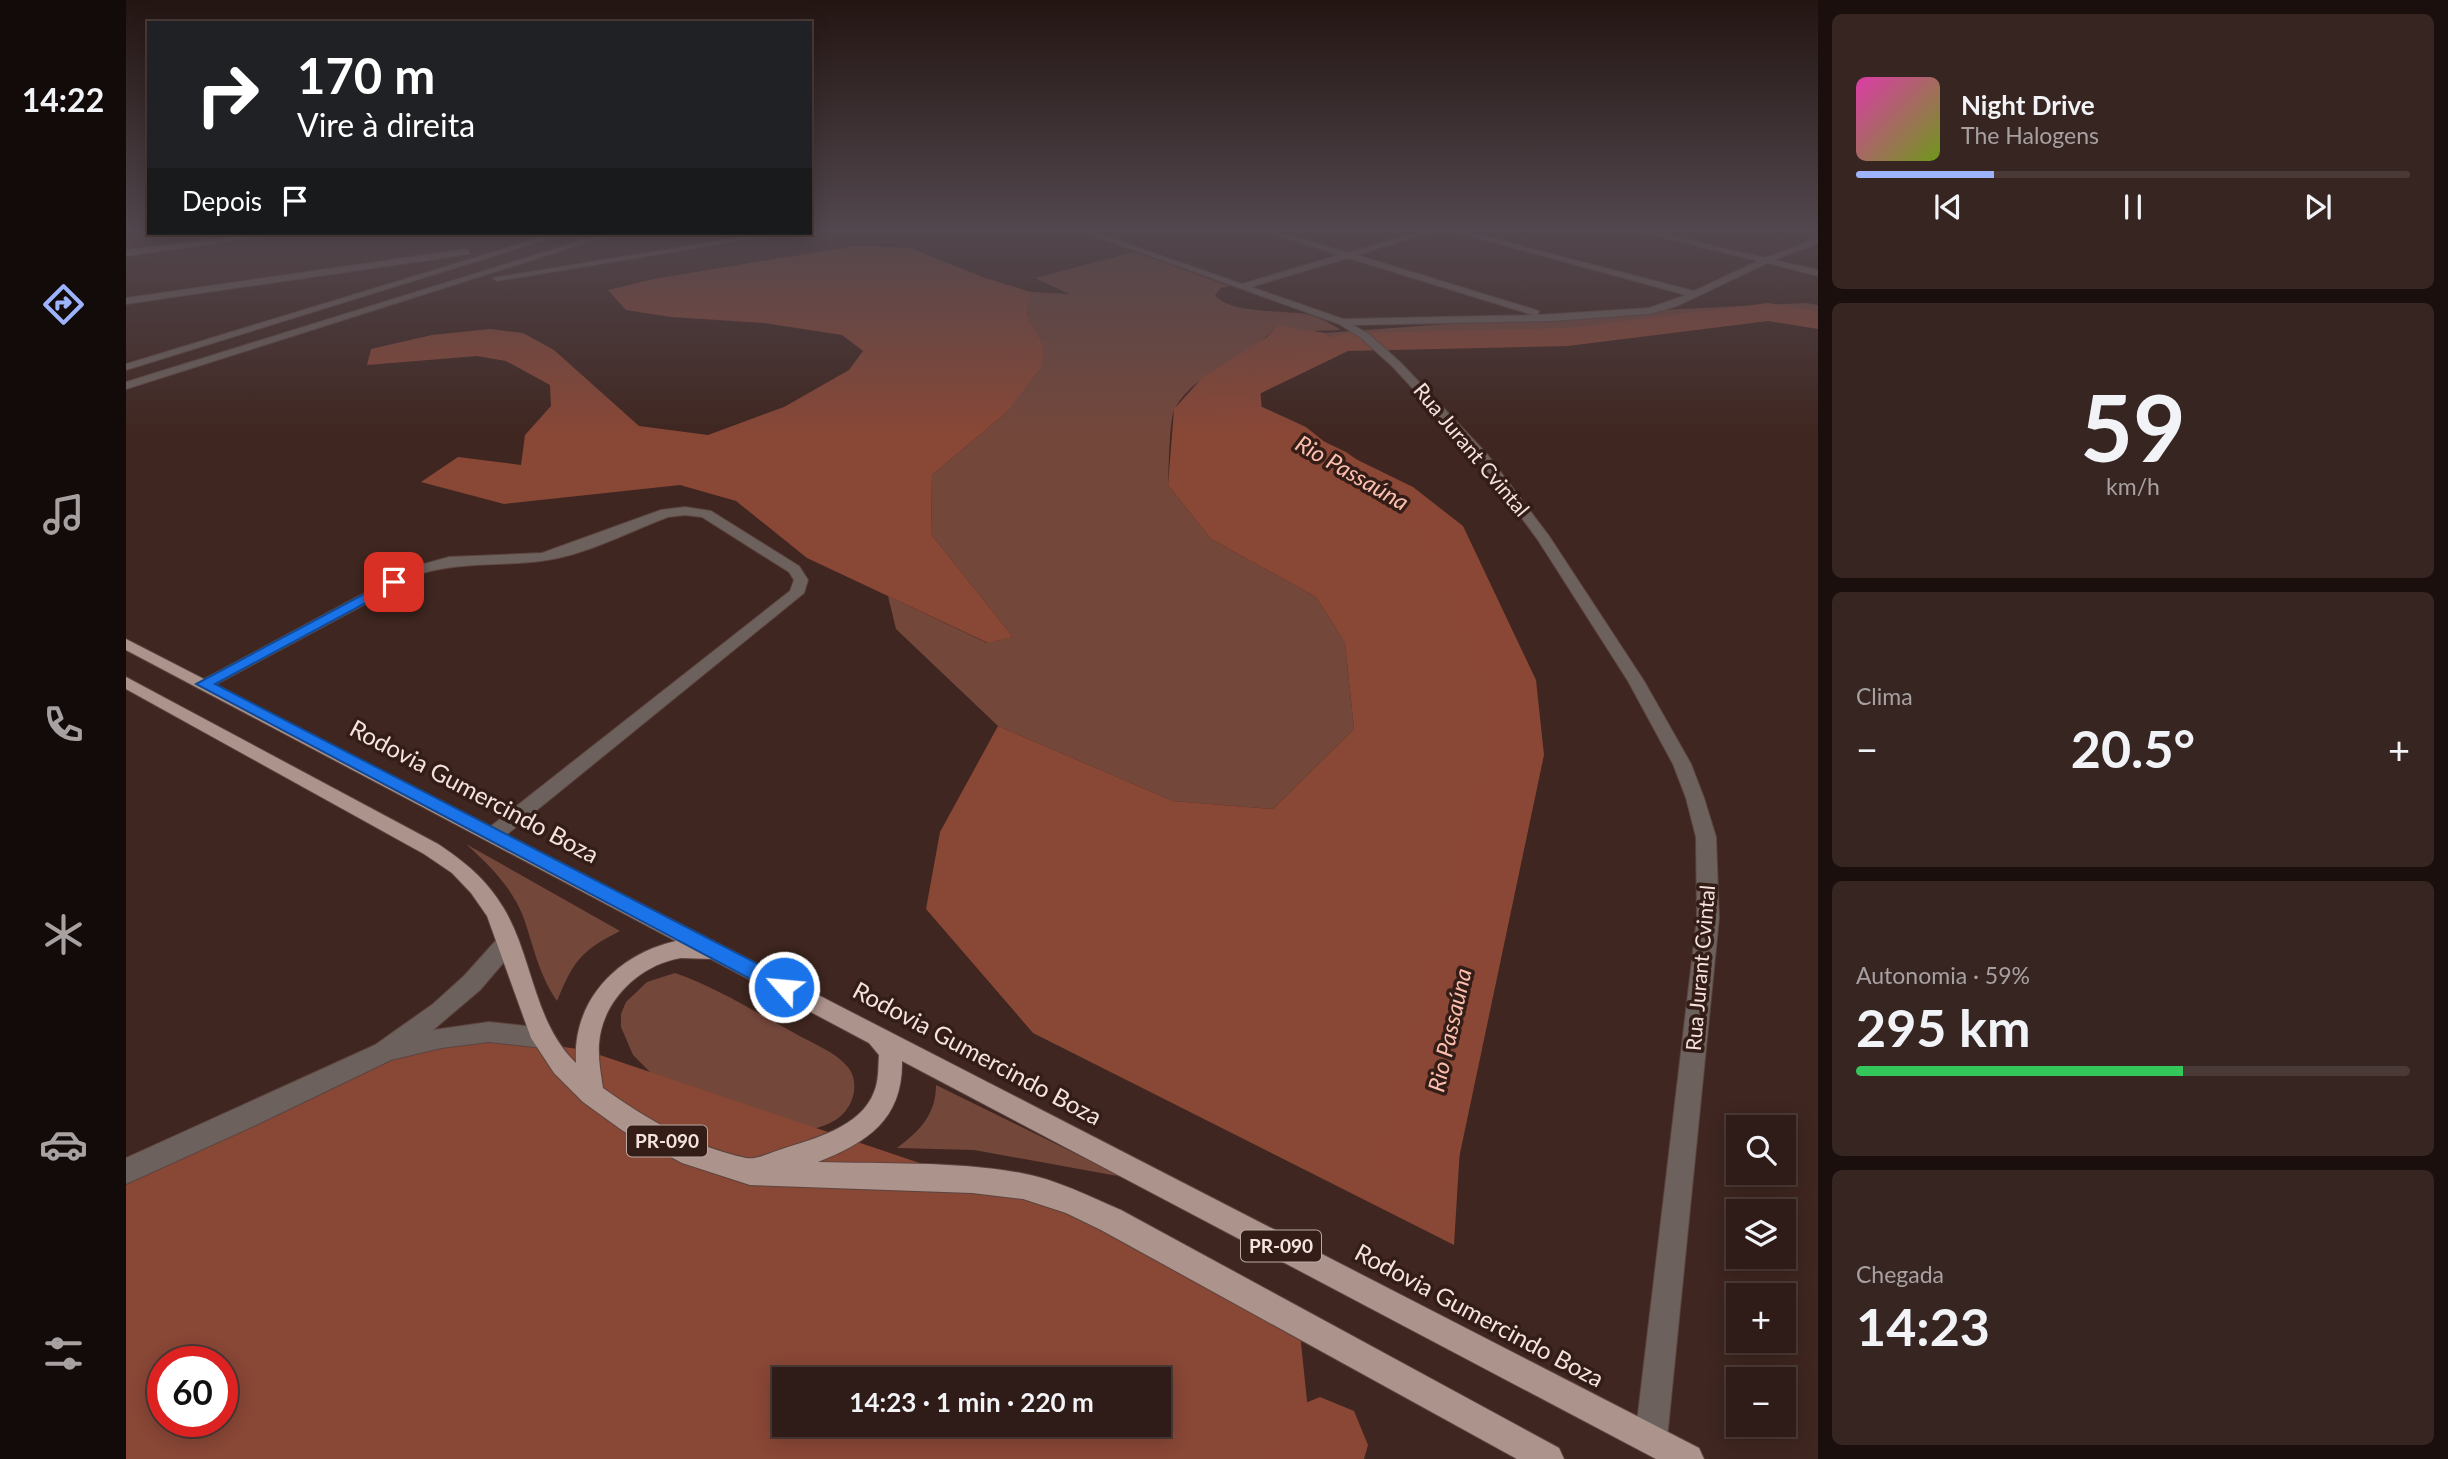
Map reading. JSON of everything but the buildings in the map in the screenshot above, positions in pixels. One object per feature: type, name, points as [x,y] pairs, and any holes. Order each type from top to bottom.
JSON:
[{"type":"main road","name":"Rodovia Gumercindo Boza","points":[[126,644],[1688,1459]]},
{"type":"main road","name":"PR-090","points":[[126,682],[431,849],[459,868],[478,887],[496,913],[544,1038],[562,1065],[592,1094],[632,1123],[691,1154],[750,1172],[972,1180],[1023,1186],[1069,1201],[1111,1220],[1548,1459]]},
{"type":"main road","points":[[592,1094],[588,1041],[597,1010],[617,981],[644,958],[678,949],[716,952]]},
{"type":"main road","points":[[750,1172],[838,1140],[866,1125],[883,1103],[890,1081],[891,1052],[874,1034]]},
{"type":"street","points":[[126,367],[345,299]]},
{"type":"street","points":[[126,386],[403,299]]},
{"type":"street","points":[[1276,299],[1342,322],[1552,318],[1650,311],[1681,299]]},
{"type":"street","points":[[1493,299],[1552,318]]},
{"type":"street","name":"Rua Jurant Cvintal","points":[[1342,322],[1372,342],[1423,390],[1475,448],[1544,539],[1660,721],[1682,764],[1706,837],[1708,918],[1651,1439]]},
{"type":"street","points":[[203,684],[418,570],[449,561],[541,557],[566,551],[666,513],[685,511],[706,514],[794,569],[801,580],[797,593],[493,835]]},
{"type":"street","points":[[126,1171],[383,1052],[441,1011],[472,983],[508,942]]},
{"type":"street","points":[[383,1052],[441,1038],[489,1032],[544,1038]]},
{"type":"shaded area","points":[[616,299],[1030,299],[1027,314],[1044,346],[1042,366],[1007,412],[932,475],[931,534],[1013,637],[988,643],[807,558],[736,501],[680,485],[504,504],[421,482],[458,457],[521,465],[525,435],[551,406],[550,385],[506,361],[477,356],[367,365],[371,349],[432,335],[490,329],[523,333],[554,350],[639,426],[708,435],[784,407],[849,370],[863,351],[842,335],[764,323],[671,317],[626,310]]},
{"type":"shaded area","points":[[1030,299],[1220,299],[1244,308],[1306,314],[1341,330],[1312,331],[1276,326],[1252,348],[1197,383],[1185,394],[1173,414],[1168,485],[1211,539],[1316,597],[1345,643],[1354,729],[1273,809],[1173,801],[998,726],[896,629],[888,596],[987,643],[1013,637],[931,534],[932,475],[1007,412],[1044,346],[1027,314]]},
{"type":"shaded area","points":[[1806,303],[1818,305],[1818,321],[1769,317],[1561,336],[1363,342],[1349,348],[1325,333],[1597,313]]},
{"type":"shaded area","points":[[1277,325],[1325,333],[1349,348],[1260,387],[1262,412],[1346,452],[1448,524],[1532,687],[1533,773],[1467,1034],[1454,1245],[1033,1033],[926,909],[940,832],[998,726],[1173,801],[1273,809],[1354,729],[1345,643],[1316,597],[1211,539],[1168,485],[1174,409],[1203,377],[1267,337]]},
{"type":"shaded area","points":[[466,844],[620,931],[580,958],[557,1001],[541,970],[518,905],[491,868]]},
{"type":"shaded area","points":[[675,973],[737,1001],[842,1061],[853,1075],[854,1091],[841,1116],[808,1130],[660,1082],[633,1055],[621,1027],[621,1014],[626,1002],[647,982]]},
{"type":"shaded area","points":[[474,1034],[585,1050],[1130,1234],[1298,1314],[1313,1459],[126,1459],[126,1174],[340,1067]]},
{"type":"shaded area","points":[[936,1085],[1123,1177],[974,1150],[897,1148],[913,1135],[930,1113]]},
{"type":"waterway","name":"Rio Passaúna","points":[[1419,1158],[1516,755],[1510,680],[1448,535],[1399,496],[1318,455],[1293,435],[1249,416],[1221,399],[1294,367],[1331,346],[1348,342],[1568,337],[1768,312],[1818,320]]},
{"type":"waterway","name":"Rio Passaúna","points":[[1315,1459],[1320,1445]]},
{"type":"route","points":[[394,582],[203,684],[784,987]]}]
